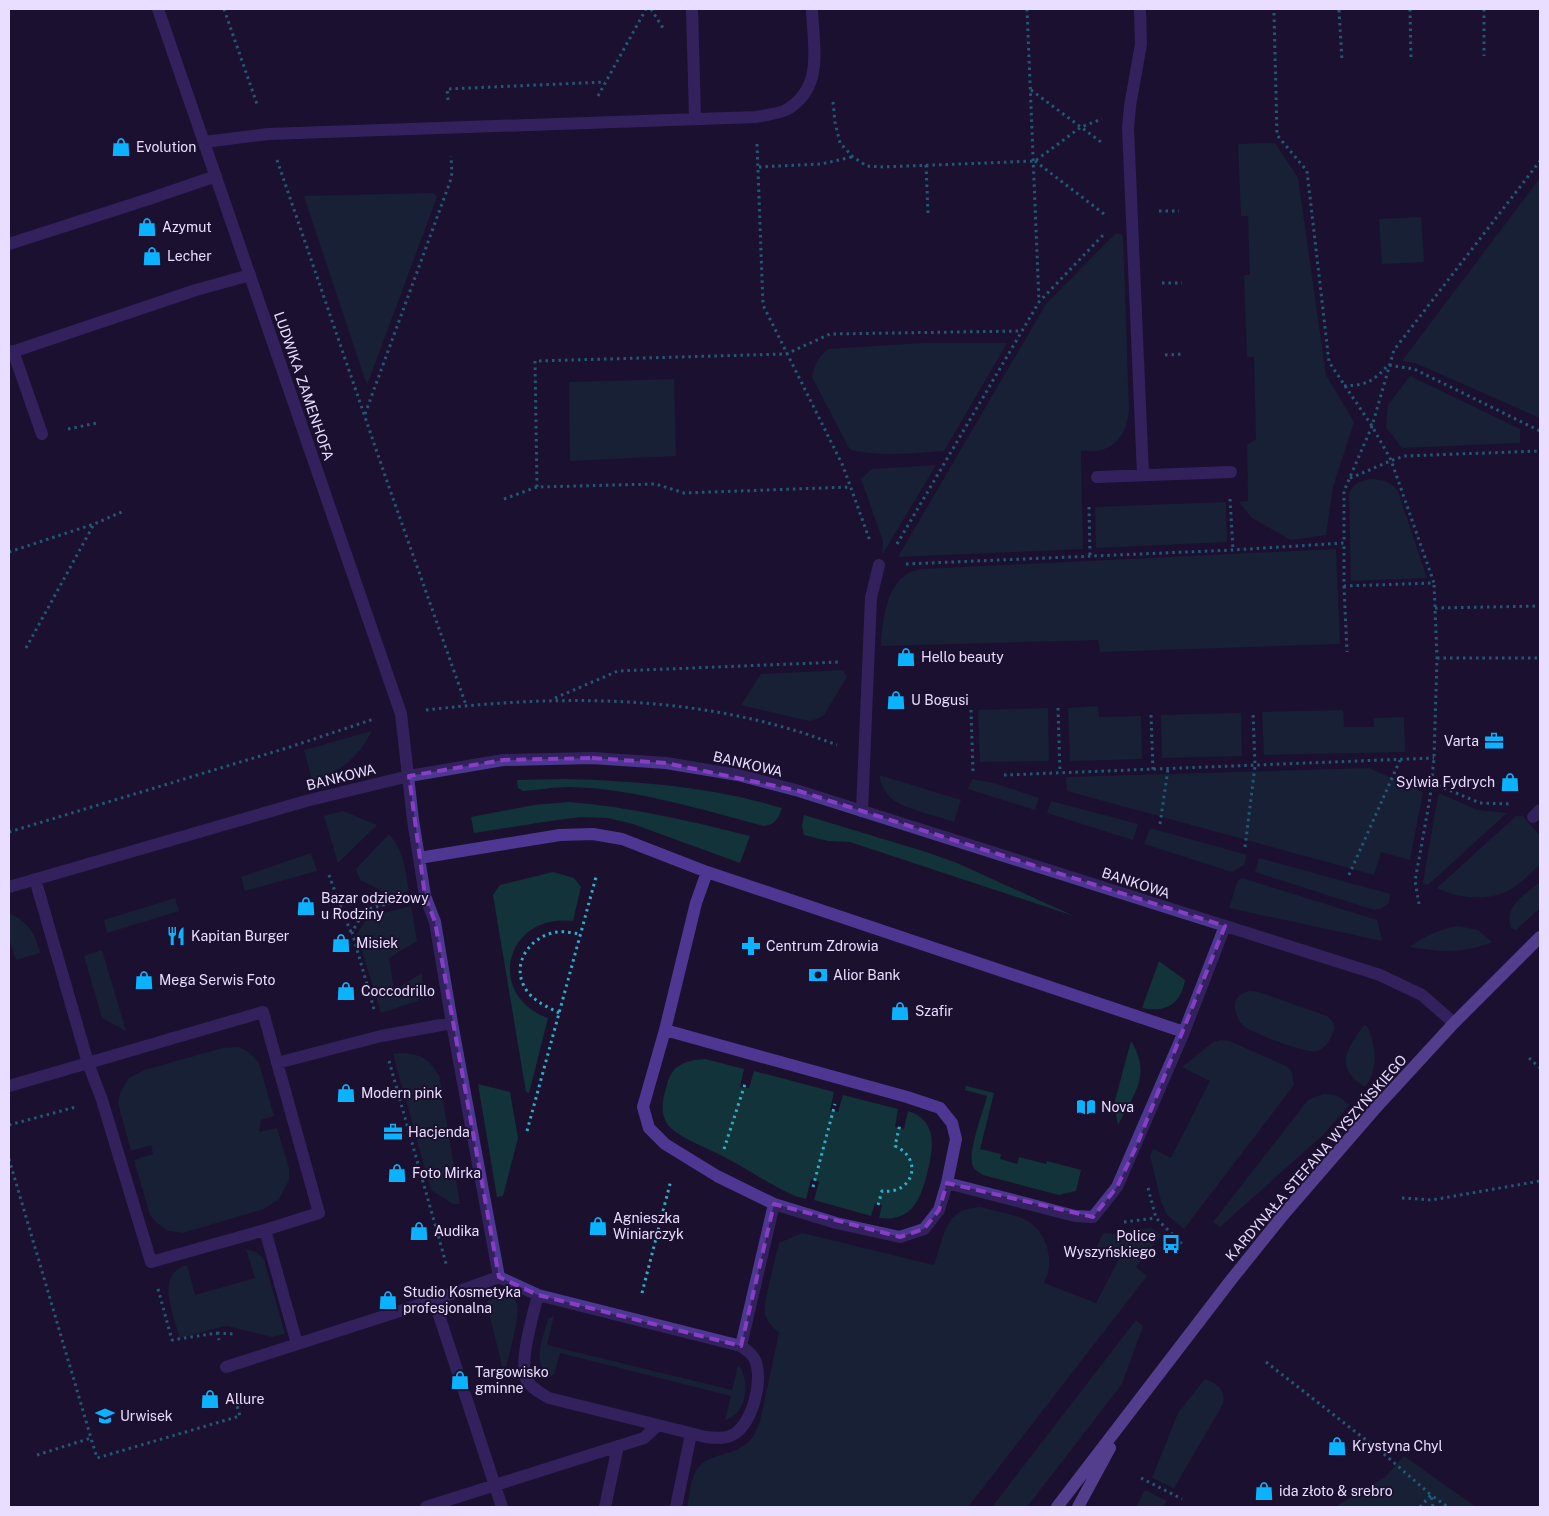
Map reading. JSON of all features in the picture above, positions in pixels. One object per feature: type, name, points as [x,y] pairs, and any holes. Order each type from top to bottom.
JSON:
[{"type":"street","name":"LUDWIKA ZAMENHOFA","points":[[158,9],[401,714],[413,820],[425,896],[435,922],[499,1277]]},
{"type":"street","points":[[692,9],[695,118]]},
{"type":"street","points":[[204,142],[268,134],[756,117],[785,111],[803,96],[811,84],[814,69],[812,9]]},
{"type":"street","points":[[1140,9],[1141,44],[1128,128],[1143,475]]},
{"type":"street","points":[[9,244],[216,176]]},
{"type":"street","points":[[42,434],[11,352],[250,275]]},
{"type":"street","points":[[1097,477],[1226,472]]},
{"type":"street","points":[[862,811],[872,598],[879,565]]},
{"type":"street","name":"BANKOWA","points":[[9,887],[306,801],[409,776],[503,760],[592,758],[666,763],[738,776],[799,791],[1380,975],[1422,995],[1454,1023]]},
{"type":"street","points":[[419,858],[560,836],[593,834],[622,839],[707,872],[1184,1032]]},
{"type":"street","points":[[665,1030],[908,1097],[940,1108],[952,1122],[956,1139],[939,1210],[924,1229],[900,1236],[806,1215],[774,1204],[717,1176],[666,1144],[649,1128],[643,1108],[665,1030],[696,903],[707,872]]},
{"type":"street","points":[[9,1086],[88,1063],[263,1012],[319,1213],[151,1262],[102,1100],[88,1063],[35,879]]},
{"type":"street","points":[[947,1183],[1075,1216],[1093,1217],[1118,1187],[1184,1032],[1225,926]]},
{"type":"street","name":"KARDYNAŁA STEFANA WYSZYŃSKIEGO","points":[[1057,1507],[1284,1214],[1374,1110],[1454,1023],[1540,936]]},
{"type":"street","points":[[277,1063],[381,1036],[452,1023]]},
{"type":"street","points":[[741,1346],[774,1204]]},
{"type":"street","points":[[265,1230],[297,1344]]},
{"type":"street","points":[[226,1367],[499,1277],[538,1295],[741,1346],[755,1357],[759,1374],[749,1416],[742,1428],[730,1436],[720,1438],[706,1437],[549,1398],[537,1391],[528,1383],[524,1373],[524,1357],[538,1295]]},
{"type":"street","points":[[434,1300],[504,1507]]},
{"type":"street","name":"KARDYNAŁA STEFANA WYSZYŃSKIEGO","points":[[1078,1507],[1129,1412]]},
{"type":"street","points":[[426,1507],[442,1505],[495,1484],[644,1438],[658,1425]]},
{"type":"street","points":[[676,1507],[692,1434]]},
{"type":"street","points":[[605,1507],[618,1446]]},
{"type":"path","points":[[224,9],[261,114]]},
{"type":"path","points":[[584,123],[646,9]]},
{"type":"path","points":[[1027,9],[1040,302]]},
{"type":"path","points":[[1410,9],[1411,59]]},
{"type":"path","points":[[1484,9],[1484,56]]},
{"type":"path","points":[[1339,10],[1342,61]]},
{"type":"path","points":[[1274,12],[1277,135],[1307,171],[1329,362],[1372,426],[1391,460],[1434,583],[1437,658],[1434,758],[1432,783],[1415,881],[1419,904]]},
{"type":"path","points":[[448,106],[447,89],[605,82]]},
{"type":"path","points":[[811,84],[834,102],[835,122],[840,143],[853,157],[867,166],[1034,161],[1081,128],[1130,106]]},
{"type":"path","points":[[1031,90],[1130,163]]},
{"type":"path","points":[[756,117],[763,305],[843,466],[879,565]]},
{"type":"path","points":[[365,415],[450,182],[452,173],[451,154]]},
{"type":"path","points":[[759,167],[821,164],[853,157]]},
{"type":"path","points":[[277,158],[466,705]]},
{"type":"path","points":[[1034,161],[1115,222]]},
{"type":"path","points":[[1347,652],[1344,586],[1344,491],[1372,426],[1388,365],[1394,350],[1540,161]]},
{"type":"path","points":[[926,165],[928,213]]},
{"type":"path","points":[[879,565],[891,553],[1040,302],[1115,222],[1132,212]]},
{"type":"path","points":[[537,487],[534,361],[786,354],[830,334],[1022,331]]},
{"type":"path","points":[[1344,386],[1363,385],[1378,377],[1388,365]]},
{"type":"path","points":[[1388,365],[1414,370],[1540,430]]},
{"type":"path","points":[[1350,478],[1405,456],[1540,451]]},
{"type":"path","points":[[1226,472],[1232,502],[1233,550]]},
{"type":"path","points":[[1090,555],[1089,507],[1113,476]]},
{"type":"path","points":[[504,499],[537,487],[656,484],[684,493],[851,487]]},
{"type":"path","points":[[9,552],[124,512]]},
{"type":"path","points":[[26,648],[94,524]]},
{"type":"path","points":[[879,565],[1233,550],[1344,543]]},
{"type":"path","points":[[1344,586],[1434,583]]},
{"type":"path","points":[[1435,608],[1540,606]]},
{"type":"path","points":[[1437,658],[1540,658]]},
{"type":"path","points":[[552,700],[618,672],[868,661]]},
{"type":"path","points":[[422,710],[466,705],[552,700],[628,701],[739,716],[786,727],[866,756]]},
{"type":"path","points":[[1058,708],[1060,773]]},
{"type":"path","points":[[972,710],[973,772]]},
{"type":"path","points":[[1245,847],[1255,766],[1253,712]]},
{"type":"path","points":[[1151,715],[1153,770]]},
{"type":"path","points":[[9,832],[290,747],[374,719]]},
{"type":"path","points":[[1004,775],[1434,758]]},
{"type":"path","points":[[1349,875],[1400,760]]},
{"type":"path","points":[[1160,824],[1168,769]]},
{"type":"path","points":[[1432,783],[1480,803],[1512,804]]},
{"type":"path","points":[[330,875],[342,912],[352,932],[454,1293]]},
{"type":"path","points":[[527,1131],[596,877]]},
{"type":"path","points":[[352,932],[365,910],[390,903]]},
{"type":"path","points":[[559,1014],[538,1002],[527,991],[520,975],[521,958],[528,947],[544,935],[559,931],[580,934]]},
{"type":"path","points":[[717,1176],[744,1088],[752,1054]]},
{"type":"path","points":[[1529,1058],[1540,1068]]},
{"type":"path","points":[[806,1215],[842,1079]]},
{"type":"path","points":[[871,1230],[882,1191],[889,1192],[903,1187],[911,1174],[911,1160],[907,1153],[894,1146],[908,1097]]},
{"type":"path","points":[[9,1126],[102,1100]]},
{"type":"path","points":[[1136,1147],[1156,1218],[1183,1245]]},
{"type":"path","points":[[641,1296],[678,1152]]},
{"type":"path","points":[[9,1158],[97,1458],[240,1416],[217,1333],[172,1340],[151,1262]]},
{"type":"path","points":[[1402,1198],[1432,1200],[1540,1180]]},
{"type":"path","points":[[1266,1362],[1384,1454],[1431,1495],[1448,1507]]},
{"type":"path","points":[[36,1455],[91,1438]]},
{"type":"path","points":[[1141,1478],[1182,1499]]},
{"type":"path","points":[[1420,1507],[1431,1495]]},
{"type":"path","points":[[1431,1495],[1433,1507]]},
{"type":"highlighted area","points":[[592,758],[666,763],[799,791],[1225,926],[1136,1147],[1117,1187],[1093,1217],[947,1183],[939,1210],[924,1229],[900,1237],[774,1204],[741,1346],[538,1295],[499,1277],[435,922],[425,896],[409,776],[503,760]]},
{"type":"green space","points":[[1275,143],[1298,178],[1326,375],[1354,422],[1333,487],[1326,535],[1291,540],[1252,518],[1239,502],[1248,501],[1247,445],[1256,439],[1254,357],[1247,357],[1244,275],[1250,275],[1248,216],[1241,216],[1238,144]]},
{"type":"green space","points":[[1540,178],[1540,418],[1415,363],[1402,361]]},
{"type":"green space","points":[[434,193],[437,197],[367,385],[304,196]]},
{"type":"green space","points":[[1421,217],[1424,262],[1382,264],[1379,219]]},
{"type":"green space","points":[[1115,234],[1123,236],[1129,410],[1125,429],[1114,444],[1099,451],[1081,451],[1083,549],[898,557],[1046,304]]},
{"type":"green space","points":[[923,343],[1007,343],[944,451],[885,454],[850,450],[812,377],[819,358],[828,349]]},
{"type":"green space","points":[[1410,376],[1520,429],[1520,443],[1402,448],[1386,427],[1388,405]]},
{"type":"green space","points":[[674,379],[676,456],[570,461],[569,382]]},
{"type":"green space","points":[[936,465],[882,555],[883,541],[861,479],[872,469]]},
{"type":"green space","points":[[1372,479],[1386,481],[1397,489],[1427,578],[1351,581],[1349,493],[1358,483]]},
{"type":"green space","points":[[1226,502],[1227,542],[1096,548],[1095,507]]},
{"type":"green space","points":[[1336,549],[1340,644],[1100,652],[1098,640],[881,646],[884,615],[895,586],[910,572],[921,569]]},
{"type":"green space","points":[[843,670],[847,677],[824,715],[817,719],[809,721],[741,705],[761,674]]},
{"type":"green space","points":[[1098,706],[1099,717],[1141,716],[1142,759],[1070,761],[1068,708]]},
{"type":"green space","points":[[1048,708],[1049,761],[980,762],[978,710]]},
{"type":"green space","points":[[1343,710],[1344,727],[1374,727],[1374,718],[1404,717],[1405,752],[1264,755],[1262,712]]},
{"type":"green space","points":[[1241,713],[1242,756],[1162,758],[1161,715]]},
{"type":"green space","points":[[372,731],[355,756],[348,762],[332,773],[312,780],[304,750]]},
{"type":"green space","points":[[1369,768],[1423,792],[1410,860],[1381,852],[1374,875],[1067,791],[1066,777]]},
{"type":"green space","points":[[879,775],[961,800],[954,822],[897,803],[885,791]]},
{"type":"green space","points":[[972,779],[994,783],[1039,798],[1035,810],[968,789]]},
{"type":"green space","points":[[517,780],[622,781],[676,786],[729,795],[782,808],[776,820],[764,826],[667,801],[617,791],[557,787],[523,791],[518,788]]},
{"type":"green space","points":[[1439,793],[1477,810],[1507,813],[1429,884],[1425,885],[1423,882]]},
{"type":"green space","points":[[1051,801],[1138,824],[1133,840],[1047,813]]},
{"type":"green space","points":[[569,802],[638,811],[750,836],[740,863],[633,824],[608,818],[581,817],[474,833],[471,817],[534,805]]},
{"type":"green space","points":[[343,811],[377,825],[338,863],[324,816]]},
{"type":"green space","points":[[804,815],[957,863],[1074,916],[850,842],[828,841],[804,835],[802,826]]},
{"type":"green space","points":[[1516,816],[1523,816],[1540,836],[1540,864],[1527,876],[1513,888],[1486,897],[1465,897],[1437,888]]},
{"type":"green space","points":[[1150,828],[1247,855],[1244,865],[1232,872],[1144,844]]},
{"type":"green space","points":[[389,834],[401,854],[409,891],[391,895],[360,880],[356,869]]},
{"type":"green space","points":[[311,853],[317,871],[245,891],[241,877]]},
{"type":"green space","points":[[1259,858],[1390,894],[1389,903],[1380,909],[1374,910],[1255,872]]},
{"type":"green space","points":[[553,872],[574,878],[581,887],[573,921],[550,922],[532,930],[519,942],[511,958],[510,975],[516,992],[528,1007],[548,1018],[529,1093],[526,1092],[493,895],[500,885]]},
{"type":"green space","points":[[1242,878],[1377,920],[1382,941],[1229,908],[1238,880]]},
{"type":"green space","points":[[1540,882],[1540,908],[1516,930],[1511,928],[1509,920],[1513,907],[1517,901]]},
{"type":"green space","points":[[175,898],[179,911],[107,933],[104,920]]},
{"type":"green space","points":[[411,906],[417,941],[389,958],[394,990],[422,973],[423,988],[418,1001],[381,1013],[357,934],[368,917]]},
{"type":"green space","points":[[9,913],[30,928],[40,953],[16,960],[9,938]]},
{"type":"green space","points":[[1458,926],[1478,930],[1492,942],[1471,949],[1451,951],[1410,947],[1433,934]]},
{"type":"green space","points":[[102,950],[126,1031],[102,1018],[84,956]]},
{"type":"green space","points":[[1159,961],[1185,980],[1183,988],[1176,1001],[1165,1008],[1142,1008]]},
{"type":"green space","points":[[1249,991],[1259,992],[1327,1016],[1333,1022],[1334,1027],[1330,1040],[1321,1049],[1311,1051],[1280,1042],[1249,1029],[1242,1024],[1236,1014],[1235,1003],[1241,994]]},
{"type":"green space","points":[[1364,1025],[1367,1026],[1370,1033],[1375,1057],[1372,1073],[1365,1087],[1355,1080],[1346,1065],[1348,1050]]},
{"type":"green space","points":[[1131,1041],[1140,1064],[1140,1074],[1135,1094],[1118,1125],[1114,1104]]},
{"type":"green space","points":[[1229,1041],[1286,1066],[1292,1072],[1294,1085],[1184,1229],[1167,1215],[1161,1201],[1150,1156],[1153,1149],[1171,1158],[1210,1081],[1182,1067],[1213,1042]]},
{"type":"green space","points":[[239,1047],[250,1053],[259,1063],[274,1116],[261,1120],[259,1132],[277,1128],[289,1168],[289,1180],[279,1199],[264,1209],[183,1233],[168,1231],[150,1215],[134,1160],[153,1154],[151,1145],[131,1151],[118,1103],[121,1091],[129,1078],[144,1070],[223,1048]]},
{"type":"green space","points":[[393,1054],[413,1054],[423,1058],[439,1075],[460,1204],[453,1204],[431,1190]]},
{"type":"green space","points":[[705,1059],[744,1069],[740,1087],[749,1088],[754,1071],[834,1092],[830,1110],[838,1112],[843,1095],[898,1109],[895,1127],[904,1129],[908,1111],[918,1116],[929,1129],[932,1146],[927,1174],[917,1201],[912,1208],[899,1217],[879,1218],[882,1205],[875,1203],[871,1216],[814,1200],[819,1182],[811,1179],[806,1199],[795,1196],[722,1155],[679,1135],[668,1125],[663,1114],[663,1103],[668,1081],[678,1066],[693,1060]]},
{"type":"green space","points":[[478,1084],[510,1092],[518,1138],[503,1196],[497,1197]]},
{"type":"green space","points":[[966,1086],[994,1093],[980,1149],[1001,1154],[1000,1159],[1017,1164],[1019,1157],[1046,1164],[1047,1161],[1081,1170],[1076,1191],[1059,1195],[983,1175],[976,1170],[972,1163],[973,1148],[987,1096],[965,1090]]},
{"type":"green space","points":[[1323,1094],[1338,1096],[1349,1105],[1323,1135],[1220,1227],[1213,1222],[1308,1100]]},
{"type":"green space","points":[[980,1207],[1016,1216],[1032,1224],[1042,1235],[1048,1250],[1048,1274],[1044,1283],[1096,1303],[1120,1257],[1097,1247],[1103,1233],[1115,1234],[1151,1228],[1161,1235],[1136,1267],[1147,1276],[968,1507],[687,1507],[697,1469],[708,1460],[734,1451],[749,1442],[760,1421],[779,1333],[767,1320],[765,1308],[779,1243],[802,1233],[934,1265],[947,1226],[952,1219],[968,1209]]},
{"type":"green space","points":[[246,1249],[257,1252],[264,1260],[285,1334],[272,1337],[227,1326],[180,1338],[169,1297],[171,1277],[177,1270],[187,1265],[195,1295],[255,1278]]},
{"type":"green space","points":[[502,1296],[513,1298],[518,1310],[504,1374],[487,1305],[488,1301]]},
{"type":"green space","points":[[554,1316],[547,1345],[732,1390],[738,1365],[745,1379],[745,1396],[742,1404],[732,1417],[725,1420],[731,1396],[560,1353],[554,1374],[548,1378],[543,1372],[541,1365],[540,1350],[548,1319]]},
{"type":"green space","points":[[1136,1320],[1143,1326],[1122,1384],[1027,1507],[992,1507]]},
{"type":"green space","points":[[1205,1379],[1220,1388],[1224,1399],[1223,1404],[1174,1488],[1152,1478],[1178,1413]]},
{"type":"green space","points":[[1404,1456],[1476,1507],[1335,1507],[1385,1477]]},
{"type":"green space","points":[[1145,1490],[1167,1501],[1163,1507],[1136,1507]]},
{"type":"place","name":"Evolution","points":[[121,147]]},
{"type":"place","name":"Azymut","points":[[147,227]]},
{"type":"place","name":"Lecher","points":[[152,256]]},
{"type":"place","name":"Hello beauty","points":[[906,657]]},
{"type":"place","name":"U Bogusi","points":[[896,700]]},
{"type":"place","name":"Varta","points":[[1494,741]]},
{"type":"place","name":"Sylwia Fydrych","points":[[1510,782]]},
{"type":"place","name":"Bazar odzieżowy u Rodziny","points":[[306,906]]},
{"type":"place","name":"Kapitan Burger","points":[[176,936]]},
{"type":"place","name":"Misiek","points":[[341,943]]},
{"type":"place","name":"Centrum Zdrowia","points":[[751,946]]},
{"type":"place","name":"Alior Bank","points":[[818,975]]},
{"type":"place","name":"Mega Serwis Foto","points":[[144,980]]},
{"type":"place","name":"Coccodrillo","points":[[346,991]]},
{"type":"place","name":"Szafir","points":[[900,1011]]},
{"type":"place","name":"Modern pink","points":[[346,1093]]},
{"type":"place","name":"Nova","points":[[1086,1107]]},
{"type":"place","name":"Hacjenda","points":[[393,1132]]},
{"type":"place","name":"Foto Mirka","points":[[397,1173]]},
{"type":"place","name":"Agnieszka Winiarczyk","points":[[598,1226]]},
{"type":"place","name":"Audika","points":[[419,1231]]},
{"type":"place","name":"Police Wyszyńskiego","points":[[1171,1244]]},
{"type":"place","name":"Studio Kosmetyka profesjonalna","points":[[388,1300]]},
{"type":"place","name":"Targowisko gminne","points":[[460,1380]]},
{"type":"place","name":"Allure","points":[[210,1399]]},
{"type":"place","name":"Urwisek","points":[[105,1416]]},
{"type":"place","name":"Krystyna Chyl","points":[[1337,1446]]},
{"type":"place","name":"ida złoto & srebro","points":[[1264,1491]]}]
